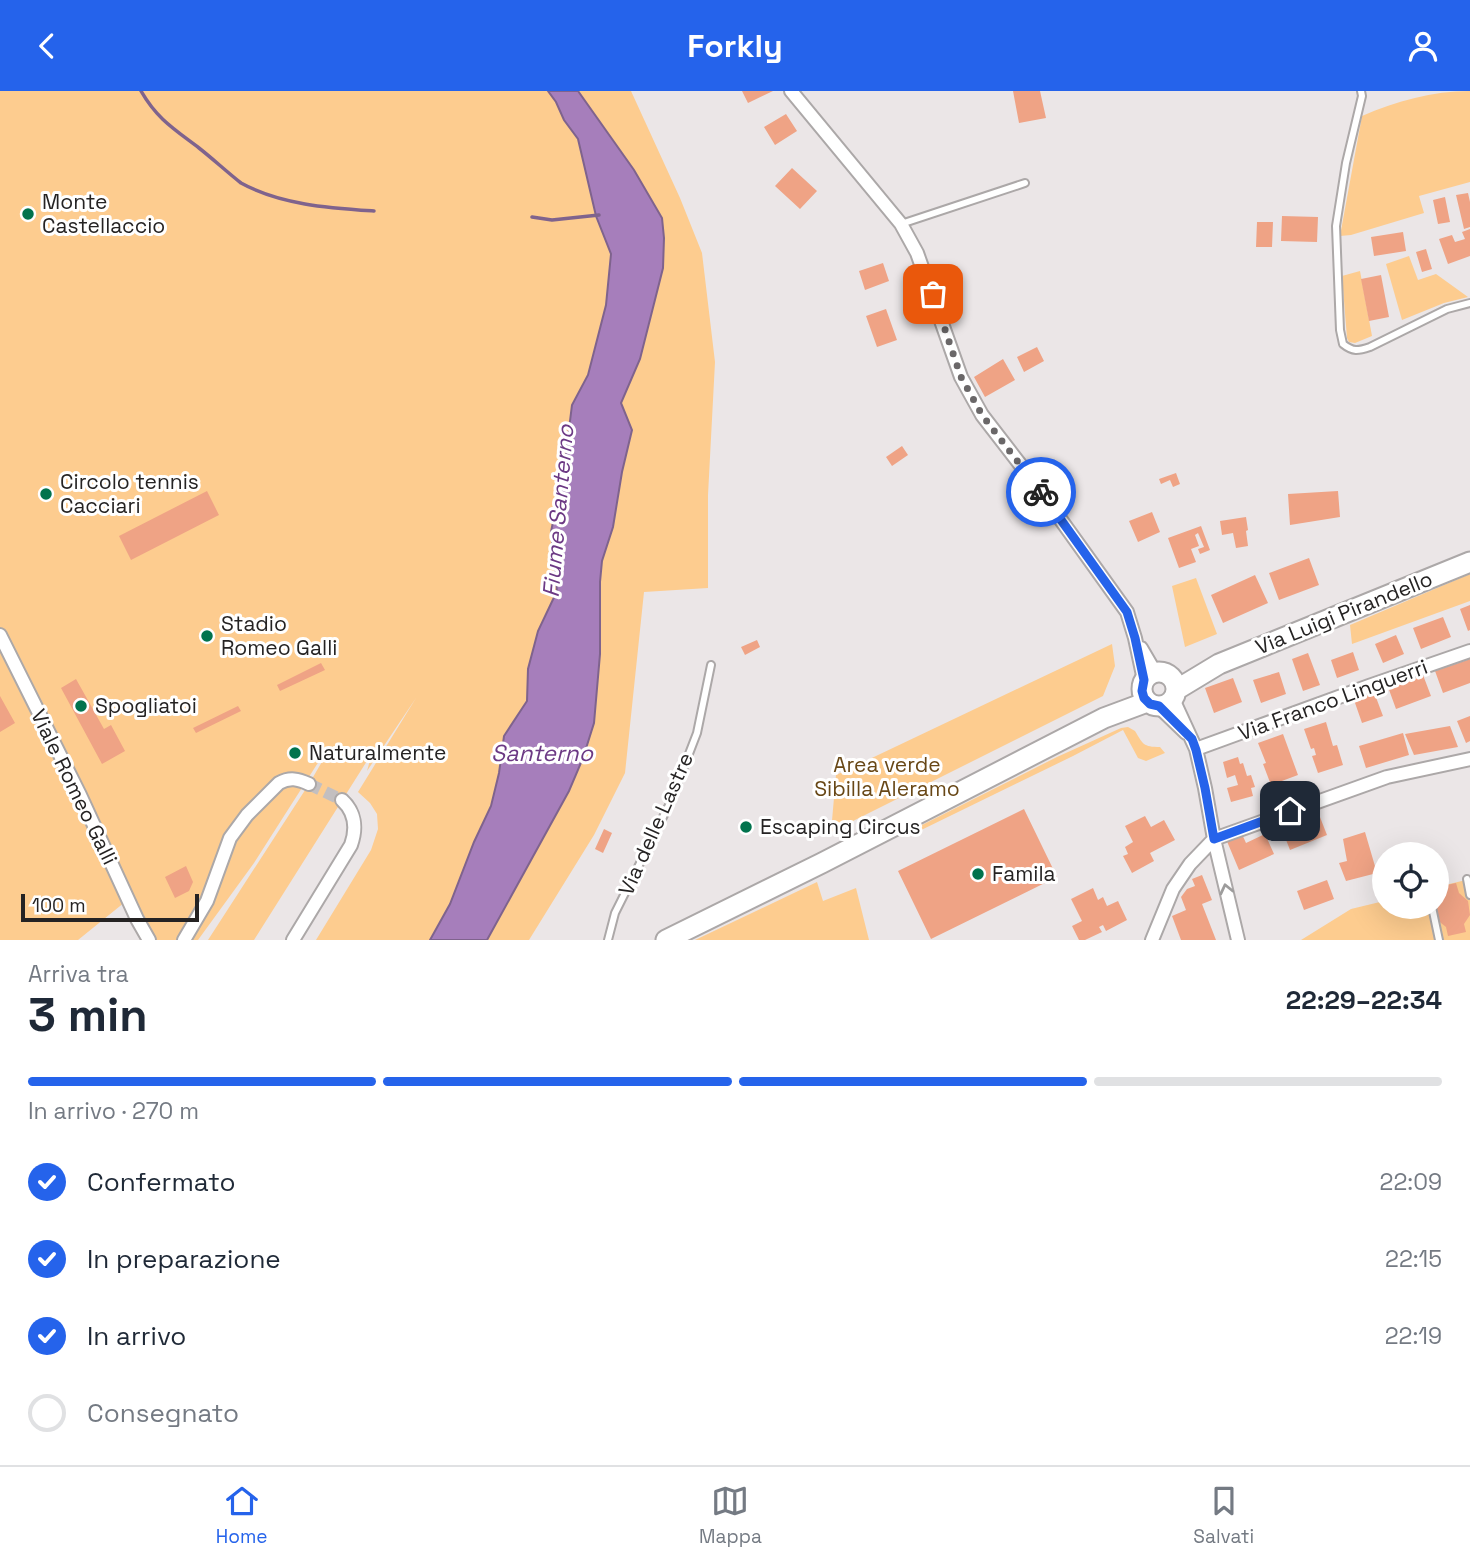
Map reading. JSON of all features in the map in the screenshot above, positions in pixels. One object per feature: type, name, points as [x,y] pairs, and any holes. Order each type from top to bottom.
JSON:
[{"type":"street","points":[[791,91],[901,224],[917,253],[961,377],[982,415],[1127,612],[1135,638],[1158,689],[1194,744],[1238,940]]},
{"type":"street","name":"Via Luigi Pirandello","points":[[666,940],[812,868],[1158,689],[1470,562]]},
{"type":"street","name":"Viale Romeo Galli","points":[[0,635],[4,656],[80,795],[149,940]]},
{"type":"street","name":"Via Franco Linguerri","points":[[1194,744],[1470,651]]},
{"type":"street","points":[[1152,940],[1173,889],[1190,864],[1214,839],[1387,777],[1470,759]]},
{"type":"street","points":[[184,940],[201,912],[225,847],[241,822],[284,780],[299,779],[309,784]]},
{"type":"street","points":[[293,940],[354,837],[354,820],[349,806],[342,800]]},
{"type":"lane","points":[[1361,91],[1336,226],[1340,330],[1343,344],[1350,350],[1358,351],[1447,309],[1470,303]]},
{"type":"lane","points":[[901,224],[1025,183]]},
{"type":"lane","name":"Via delle Lastre","points":[[608,940],[615,913],[670,803],[697,733],[711,665]]},
{"type":"lane","points":[[1467,879],[1470,895]]},
{"type":"lane","points":[[1435,919],[1439,940]]},
{"type":"green space","points":[[0,91],[548,91],[578,139],[596,216],[611,254],[606,305],[588,375],[572,405],[565,461],[551,532],[557,591],[538,631],[528,669],[527,701],[504,736],[491,806],[450,904],[430,940],[316,940],[371,850],[378,829],[377,814],[358,792],[416,698],[367,771],[372,753],[254,940],[208,940],[309,784],[323,760],[321,758],[254,863],[198,940],[157,940],[130,898],[78,940],[0,940]]},
{"type":"green space","points":[[578,91],[631,91],[702,253],[715,362],[708,495],[708,588],[644,592],[625,773],[594,835],[529,940],[487,940],[569,791],[594,723],[600,654],[602,561],[613,527],[632,430],[621,404],[640,359],[663,268],[662,218],[634,170]]},
{"type":"green space","points":[[1470,91],[1470,182],[1419,196],[1424,213],[1340,236],[1362,116],[1415,98]]},
{"type":"green space","points":[[1409,256],[1418,280],[1436,274],[1468,297],[1444,303],[1402,320],[1386,264]]},
{"type":"green space","points":[[1360,271],[1372,336],[1355,343],[1349,342],[1347,338],[1342,276]]},
{"type":"green space","points":[[1470,574],[1470,601],[1352,644],[1350,625]]},
{"type":"green space","points":[[1196,578],[1217,634],[1185,647],[1172,586]]},
{"type":"green space","name":"Area verde Sibilla Aleramo","points":[[1112,644],[1115,666],[1103,696],[831,832],[836,775]]},
{"type":"green space","points":[[1128,727],[1135,731],[1144,744],[1160,747],[1165,753],[1146,761],[1138,758],[1123,730],[911,835],[910,831],[1057,757]]},
{"type":"green space","points":[[1470,879],[1470,940],[1301,940],[1351,909],[1372,904],[1372,919],[1449,919],[1449,884]]},
{"type":"green space","points":[[817,882],[823,901],[856,888],[869,940],[695,940]]},
{"type":"water","name":"Santerno","points":[[548,91],[578,91],[634,170],[662,218],[663,268],[640,359],[621,403],[632,430],[613,527],[602,561],[600,654],[594,723],[583,758],[569,791],[487,940],[430,940],[450,904],[491,806],[504,736],[527,701],[528,669],[538,631],[557,591],[551,532],[565,461],[572,405],[588,375],[606,305],[611,254],[596,216],[578,139]]},
{"type":"building","points":[[742,91],[773,91],[748,103]]},
{"type":"building","points":[[1013,91],[1040,91],[1046,118],[1019,123]]},
{"type":"building","points":[[786,114],[797,131],[775,145],[764,127]]},
{"type":"building","points":[[792,168],[817,191],[800,209],[775,186]]},
{"type":"building","points":[[1468,193],[1470,227],[1464,229],[1456,195]]},
{"type":"building","points":[[1445,197],[1450,222],[1438,224],[1433,200]]},
{"type":"building","points":[[1282,216],[1318,217],[1317,242],[1281,241]]},
{"type":"building","points":[[1257,222],[1273,222],[1272,247],[1256,247]]},
{"type":"building","points":[[1470,229],[1470,256],[1448,264],[1439,239],[1452,235],[1455,242],[1465,239],[1462,232]]},
{"type":"building","points":[[1403,232],[1406,251],[1374,256],[1371,237]]},
{"type":"building","points":[[1426,249],[1432,269],[1422,272],[1416,252]]},
{"type":"building","points":[[883,263],[889,281],[865,290],[859,271]]},
{"type":"building","points":[[1381,275],[1389,317],[1369,321],[1361,279]]},
{"type":"building","points":[[886,309],[897,340],[877,347],[866,316]]},
{"type":"building","points":[[1037,347],[1044,361],[1024,372],[1017,357]]},
{"type":"building","points":[[1003,359],[1015,380],[985,397],[974,377]]},
{"type":"building","points":[[902,446],[908,455],[892,466],[886,457]]},
{"type":"building","points":[[1176,473],[1180,484],[1173,487],[1170,480],[1161,484],[1159,479]]},
{"type":"building","points":[[207,491],[219,515],[131,560],[119,536]]},
{"type":"building","points":[[1338,491],[1340,517],[1290,525],[1288,494]]},
{"type":"building","points":[[1152,512],[1160,532],[1138,542],[1129,521]]},
{"type":"building","points":[[1246,517],[1248,546],[1236,548],[1233,533],[1222,535],[1220,521]]},
{"type":"building","points":[[1201,526],[1210,550],[1200,554],[1198,549],[1204,547],[1198,533],[1195,535],[1199,546],[1191,549],[1196,562],[1179,568],[1168,538]]},
{"type":"building","points":[[1309,558],[1319,585],[1279,600],[1269,573]]},
{"type":"building","points":[[1255,575],[1268,603],[1223,623],[1211,595]]},
{"type":"building","points":[[1470,605],[1470,630],[1468,631],[1460,609]]},
{"type":"building","points":[[1443,617],[1451,637],[1421,649],[1413,628]]},
{"type":"building","points":[[1396,635],[1404,654],[1383,663],[1375,644]]},
{"type":"building","points":[[757,640],[760,647],[745,655],[741,647]]},
{"type":"building","points":[[1353,652],[1359,670],[1337,678],[1331,660]]},
{"type":"building","points":[[1308,653],[1320,685],[1303,691],[1292,659]]},
{"type":"building","points":[[1470,659],[1470,683],[1443,693],[1435,671]]},
{"type":"building","points":[[321,663],[325,670],[280,691],[277,685]]},
{"type":"building","points":[[1279,672],[1286,694],[1261,703],[1253,680]]},
{"type":"building","points":[[1423,675],[1431,696],[1396,709],[1388,687]]},
{"type":"building","points":[[1233,678],[1242,702],[1214,713],[1205,688]]},
{"type":"building","name":"Spogliatoi","points":[[76,679],[104,729],[111,725],[125,751],[102,764],[61,688]]},
{"type":"building","points":[[1374,692],[1383,716],[1362,723],[1354,700]]},
{"type":"building","points":[[0,696],[15,723],[0,732]]},
{"type":"building","points":[[238,706],[241,711],[196,733],[193,728]]},
{"type":"building","points":[[1470,716],[1470,741],[1466,743],[1457,721]]},
{"type":"building","points":[[1326,722],[1333,746],[1337,745],[1343,765],[1318,773],[1312,756],[1316,755],[1314,748],[1311,749],[1304,729]]},
{"type":"building","points":[[1450,726],[1458,747],[1414,755],[1405,734]]},
{"type":"building","points":[[1403,733],[1409,755],[1366,768],[1359,746]]},
{"type":"building","points":[[1283,734],[1298,775],[1271,785],[1258,743]]},
{"type":"building","points":[[1238,757],[1247,776],[1251,775],[1255,787],[1251,788],[1253,796],[1231,802],[1227,788],[1238,785],[1235,775],[1227,778],[1223,762]]},
{"type":"building","name":"Famila","points":[[1024,809],[1057,877],[931,939],[898,871]]},
{"type":"building","points":[[1318,812],[1327,835],[1290,850],[1281,827]]},
{"type":"building","points":[[1145,816],[1151,827],[1164,820],[1175,840],[1150,853],[1154,861],[1132,873],[1123,856],[1128,854],[1125,847],[1133,842],[1125,826]]},
{"type":"building","points":[[604,829],[612,833],[603,853],[595,849]]},
{"type":"building","points":[[1241,832],[1246,843],[1265,834],[1274,854],[1239,870],[1226,839]]},
{"type":"building","points":[[1365,832],[1372,856],[1372,874],[1346,881],[1339,863],[1347,861],[1343,839]]},
{"type":"building","points":[[186,866],[193,882],[189,891],[175,898],[165,877]]},
{"type":"building","points":[[1202,875],[1212,900],[1202,904],[1216,940],[1181,940],[1172,916],[1186,910],[1181,897],[1187,889],[1195,886],[1192,879]]},
{"type":"building","points":[[1327,880],[1334,899],[1304,910],[1297,891]]},
{"type":"building","points":[[1456,883],[1459,893],[1468,901],[1470,915],[1464,924],[1466,932],[1448,936],[1446,927],[1436,919],[1449,919],[1449,885]]},
{"type":"building","points":[[1093,888],[1098,900],[1103,897],[1107,906],[1118,901],[1127,920],[1106,931],[1103,925],[1099,927],[1102,932],[1079,940],[1072,926],[1082,921],[1071,899]]},
{"type":"waterway","points":[[141,91],[167,123],[241,183],[289,201],[374,211]]},
{"type":"waterway","points":[[532,217],[552,220],[599,215]]},
{"type":"tunnel","points":[[309,784],[342,800]]},
{"type":"way so far","points":[[933,294],[961,377],[982,415],[1041,492]]},
{"type":"place","name":"Monte Castellaccio","points":[[28,214]]},
{"type":"place","name":"Circolo tennis Cacciari","points":[[46,494]]},
{"type":"place","name":"Stadio Romeo Galli","points":[[207,636]]},
{"type":"place","name":"Spogliatoi","points":[[81,706]]},
{"type":"place","name":"Naturalmente","points":[[295,753]]},
{"type":"place","name":"Escaping Circus","points":[[746,827]]},
{"type":"place","name":"Famila","points":[[978,874]]},
{"type":"route","points":[[1041,492],[1127,612],[1144,680],[1142,695],[1150,704],[1159,706],[1192,739],[1205,788],[1214,839],[1290,811]]},
{"type":"water label","name":"Fiume Santerno","points":[[558,511]]}]
